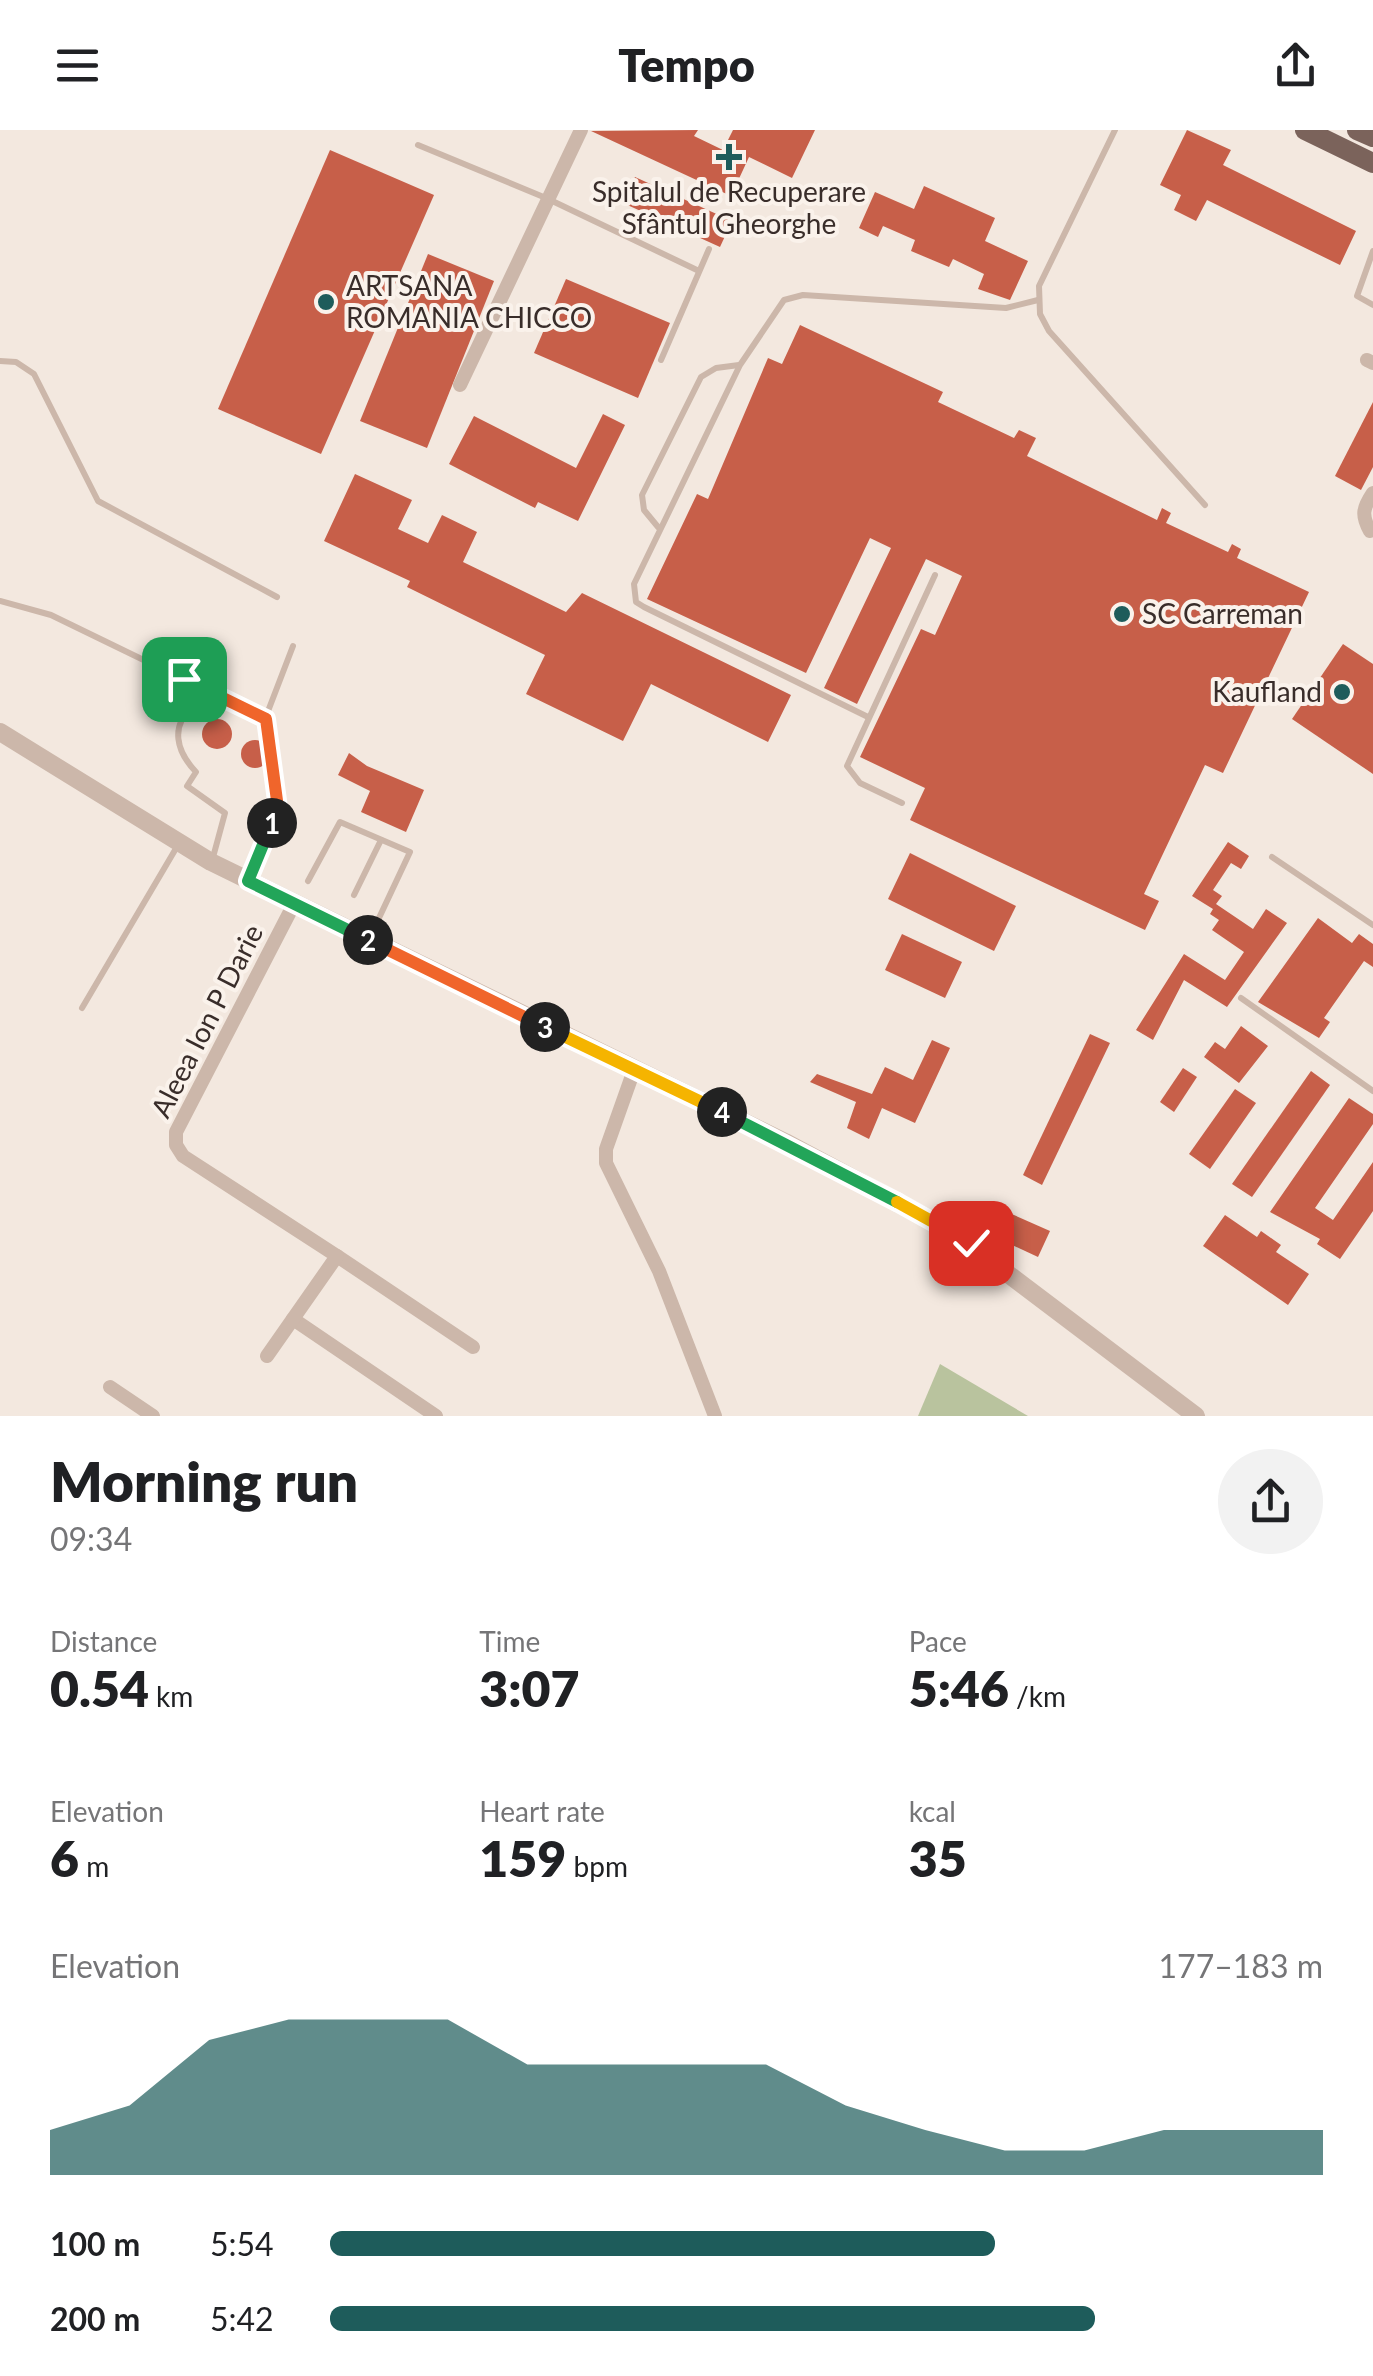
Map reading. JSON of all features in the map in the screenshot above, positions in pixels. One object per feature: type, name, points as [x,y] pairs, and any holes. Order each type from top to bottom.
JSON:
[{"type":"main road","points":[[1305,130],[1371,157]]},
{"type":"main road","points":[[1357,130],[1373,138]]},
{"type":"street","points":[[460,385],[580,130]]},
{"type":"street","points":[[1372,532],[1363,519],[1364,506],[1373,494]]},
{"type":"street","points":[[0,732],[211,862],[785,1142],[950,1230],[1196,1416]]},
{"type":"street","name":"Aleea Ion P Darie","points":[[294,904],[176,1132],[176,1145],[183,1156],[337,1256]]},
{"type":"street","points":[[634,1070],[606,1148],[606,1164],[660,1271],[715,1416]]},
{"type":"street","points":[[266,1356],[337,1256],[473,1348]]},
{"type":"street","points":[[293,1319],[436,1416]]},
{"type":"street","points":[[110,1386],[153,1416]]},
{"type":"lane","points":[[1115,130],[1039,286],[1038,300],[1049,331],[1205,505]]},
{"type":"lane","points":[[418,145],[546,198],[699,271]]},
{"type":"lane","points":[[661,360],[709,249]]},
{"type":"lane","points":[[1373,252],[1357,296],[1373,305]]},
{"type":"lane","points":[[868,717],[636,602],[634,584],[658,527],[740,365],[770,314],[784,300],[804,295],[1006,308],[1038,300]]},
{"type":"lane","points":[[0,361],[16,362],[34,374],[98,502],[277,596]]},
{"type":"lane","points":[[658,527],[644,510],[642,494],[701,377],[716,368],[740,365]]},
{"type":"lane","points":[[902,803],[850,776],[849,756],[936,575]]},
{"type":"lane","points":[[0,600],[51,615],[266,719]]},
{"type":"lane","points":[[248,881],[278,808],[266,719],[293,646]]},
{"type":"lane","points":[[193,706],[180,717],[177,736],[182,758],[196,772],[187,786],[226,813],[211,862]]},
{"type":"lane","points":[[308,881],[340,822],[410,852],[369,941]]},
{"type":"lane","points":[[354,895],[380,840]]},
{"type":"lane","points":[[82,1008],[180,842]]},
{"type":"lane","points":[[1272,856],[1373,924]]},
{"type":"lane","points":[[1242,998],[1373,1092]]},
{"type":"green space","points":[[940,1364],[1028,1416],[918,1416]]},
{"type":"building","name":"Spitalul de Recuperare Sfântul Gheorghe","points":[[698,130],[694,136],[723,150],[733,130],[815,130],[792,178],[749,157],[731,196],[591,131]]},
{"type":"building","points":[[1187,130],[1231,150],[1223,165],[1356,231],[1340,265],[1207,200],[1196,221],[1174,210],[1181,195],[1160,185]]},
{"type":"building","name":"ARTSANA ROMANIA CHICCO","points":[[330,150],[434,195],[321,454],[218,409]]},
{"type":"building","points":[[635,177],[732,221],[720,247],[623,203]]},
{"type":"building","points":[[924,186],[995,218],[985,241],[1028,261],[1010,300],[978,289],[984,274],[953,259],[949,267],[911,251],[915,240],[883,226],[878,237],[859,228],[875,192],[914,209]]},
{"type":"building","name":"ARTSANA ROMANIA CHICCO","points":[[428,254],[494,281],[427,448],[360,421]]},
{"type":"building","points":[[566,279],[670,323],[638,398],[534,353]]},
{"type":"building","name":"SC Carreman","points":[[800,325],[943,392],[938,402],[1014,438],[1019,430],[1036,438],[1027,456],[1157,520],[1162,508],[1171,513],[1166,523],[1228,552],[1232,544],[1241,549],[1237,558],[1309,592],[1223,773],[1205,765],[1144,894],[1159,901],[1145,930],[910,820],[925,788],[860,757],[921,629],[935,635],[962,576],[926,559],[857,704],[824,688],[891,548],[870,538],[806,673],[647,599],[697,494],[708,499],[768,358],[782,364]]},
{"type":"building","points":[[1373,402],[1373,467],[1361,490],[1335,476]]},
{"type":"building","points":[[603,414],[625,425],[578,521],[538,502],[535,508],[449,464],[474,416],[576,468]]},
{"type":"building","points":[[355,474],[412,500],[398,529],[428,543],[442,515],[477,532],[463,562],[566,612],[582,593],[791,695],[768,742],[651,684],[623,741],[526,694],[545,655],[407,587],[410,581],[324,541]]},
{"type":"building","name":"Kaufland","points":[[1343,644],[1373,664],[1373,774],[1292,719]]},
{"type":"building","points":[[217,719],[227,724],[232,734],[227,744],[217,749],[207,744],[202,734],[207,724]]},
{"type":"building","points":[[255,740],[265,744],[269,754],[265,764],[255,768],[245,764],[241,754],[245,744]]},
{"type":"building","points":[[349,753],[367,766],[424,790],[406,832],[361,812],[370,791],[338,775]]},
{"type":"building","points":[[1228,842],[1249,856],[1241,869],[1231,863],[1213,890],[1222,896],[1216,904],[1253,929],[1266,909],[1287,923],[1227,1007],[1184,980],[1153,1040],[1136,1030],[1184,954],[1225,980],[1244,952],[1212,930],[1219,920],[1210,914],[1213,909],[1192,896]]},
{"type":"building","points":[[910,853],[1016,906],[994,951],[888,899]]},
{"type":"building","points":[[1318,918],[1352,943],[1359,934],[1373,944],[1373,967],[1364,961],[1324,1018],[1330,1022],[1319,1038],[1258,1002]]},
{"type":"building","points":[[902,934],[962,962],[945,998],[885,970]]},
{"type":"building","points":[[1241,1026],[1268,1046],[1239,1083],[1204,1057],[1215,1042],[1225,1049]]},
{"type":"building","points":[[1090,1034],[1110,1043],[1042,1185],[1023,1175]]},
{"type":"building","points":[[932,1040],[950,1048],[915,1123],[882,1108],[869,1139],[847,1128],[856,1102],[810,1082],[817,1074],[872,1094],[885,1067],[913,1080]]},
{"type":"building","points":[[1183,1068],[1197,1077],[1174,1112],[1160,1102]]},
{"type":"building","points":[[1311,1071],[1330,1085],[1252,1197],[1232,1184]]},
{"type":"building","points":[[1235,1089],[1256,1103],[1210,1169],[1189,1154]]},
{"type":"building","points":[[1349,1098],[1373,1114],[1373,1124],[1315,1208],[1333,1220],[1373,1162],[1373,1211],[1340,1259],[1317,1244],[1320,1239],[1270,1212]]},
{"type":"building","points":[[989,1204],[1050,1231],[1038,1257],[978,1229]]},
{"type":"building","points":[[1225,1215],[1257,1237],[1261,1231],[1281,1245],[1276,1252],[1309,1274],[1288,1305],[1203,1246]]},
{"type":"place","name":"Spitalul de Recuperare Sfântul Gheorghe","points":[[729,157]]},
{"type":"place","name":"ARTSANA ROMANIA CHICCO","points":[[326,302]]},
{"type":"place","name":"SC Carreman","points":[[1122,614]]},
{"type":"place","name":"Kaufland","points":[[1342,692]]},
{"type":"route","points":[[184,679],[266,719],[275,760],[278,808],[248,881],[785,1142],[971,1243]]}]
